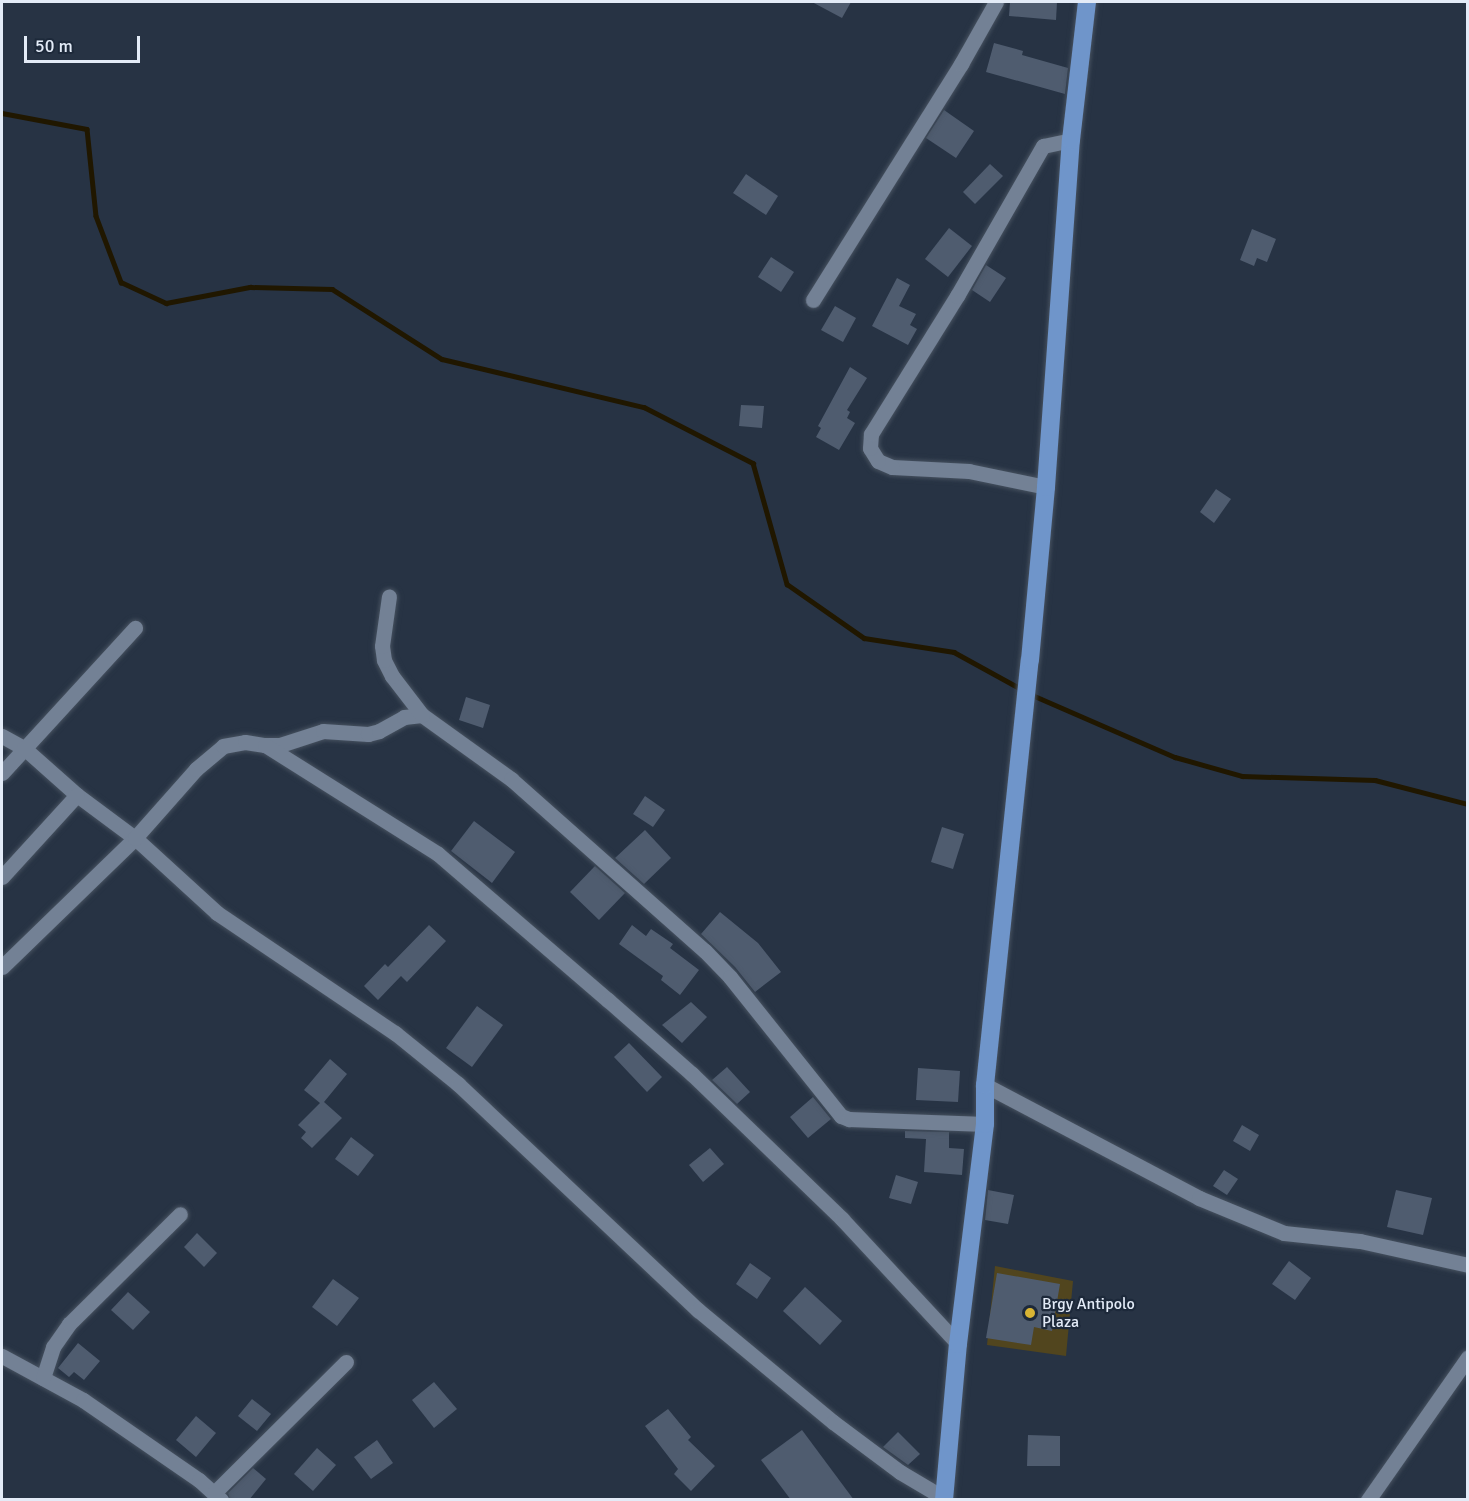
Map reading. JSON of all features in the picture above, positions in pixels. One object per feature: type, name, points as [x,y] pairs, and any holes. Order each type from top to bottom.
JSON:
[{"type":"main road","points":[[944,1499],[958,1344],[985,1124],[986,1085],[1030,660],[1046,487],[1071,140],[1087,2]]},
{"type":"street","points":[[813,300],[949,83],[996,2]]},
{"type":"street","points":[[1046,487],[969,471],[892,467],[878,461],[870,448],[871,434],[957,296],[1043,146],[1071,140]]},
{"type":"street","points":[[389,596],[382,646],[384,660],[392,676],[422,714],[511,779],[705,951],[730,977],[841,1116],[849,1119],[985,1124]]},
{"type":"street","points":[[2,773],[135,628]]},
{"type":"street","points":[[2,967],[135,838],[196,769],[224,746],[245,741],[280,745],[323,731],[368,734],[380,731],[404,717],[422,714]]},
{"type":"street","points":[[2,736],[24,748],[77,795],[135,838],[217,913],[395,1033],[458,1083],[698,1310],[833,1422],[900,1472],[944,1499]]},
{"type":"street","points":[[265,745],[438,855],[608,1000],[692,1074],[842,1219],[958,1344]]},
{"type":"street","points":[[2,877],[77,795]]},
{"type":"street","points":[[986,1085],[1199,1198],[1284,1233],[1360,1241],[1467,1265]]},
{"type":"street","points":[[43,1378],[53,1347],[69,1324],[180,1214]]},
{"type":"street","points":[[2,1356],[83,1400],[218,1496],[346,1362]]},
{"type":"street","points":[[1368,1500],[1467,1357]]},
{"type":"shaded area","name":"Brgy Antipolo Plaza","points":[[995,1266],[1073,1281],[1066,1356],[987,1345]]},
{"type":"building","points":[[812,2],[851,2],[842,18]]},
{"type":"building","points":[[1010,2],[1057,2],[1056,20],[1009,16]]},
{"type":"building","points":[[994,43],[1023,51],[1022,55],[1068,68],[1065,94],[986,72]]},
{"type":"building","points":[[944,110],[974,131],[956,158],[926,138]]},
{"type":"building","points":[[990,164],[1003,176],[975,204],[963,192]]},
{"type":"building","points":[[746,174],[778,196],[766,215],[733,193]]},
{"type":"building","points":[[949,228],[972,246],[948,277],[925,259]]},
{"type":"building","points":[[1252,229],[1276,239],[1267,262],[1257,258],[1254,266],[1240,260]]},
{"type":"building","points":[[771,257],[794,272],[781,292],[758,277]]},
{"type":"building","points":[[986,265],[1006,278],[990,302],[972,290]]},
{"type":"building","points":[[897,278],[910,285],[899,306],[916,314],[910,325],[917,329],[908,345],[872,326]]},
{"type":"building","points":[[835,306],[856,318],[843,342],[821,330]]},
{"type":"building","points":[[850,367],[867,378],[847,410],[850,412],[847,418],[855,423],[839,450],[816,437],[821,428],[818,426]]},
{"type":"building","points":[[741,405],[764,406],[762,428],[739,426]]},
{"type":"building","points":[[1216,489],[1231,499],[1214,523],[1200,512]]},
{"type":"building","points":[[466,697],[490,705],[483,728],[459,720]]},
{"type":"building","points":[[645,796],[665,810],[653,827],[633,814]]},
{"type":"building","points":[[474,821],[515,852],[492,883],[451,851]]},
{"type":"building","points":[[942,827],[964,834],[953,869],[931,862]]},
{"type":"building","points":[[645,830],[671,858],[644,884],[615,858]]},
{"type":"building","points":[[595,866],[625,893],[599,920],[570,892]]},
{"type":"building","points":[[720,912],[758,943],[781,972],[755,992],[735,967],[701,934]]},
{"type":"building","points":[[429,925],[446,941],[407,982],[401,976],[378,1000],[364,986],[385,964],[388,967]]},
{"type":"building","points":[[632,925],[646,936],[651,929],[673,944],[670,948],[699,970],[680,995],[661,980],[663,976],[619,944]]},
{"type":"building","points":[[691,1002],[707,1017],[682,1043],[662,1025]]},
{"type":"building","points":[[477,1006],[503,1025],[472,1067],[446,1048]]},
{"type":"building","points":[[629,1043],[662,1077],[647,1092],[614,1057]]},
{"type":"building","points":[[330,1059],[347,1074],[324,1102],[342,1118],[312,1148],[301,1138],[306,1132],[298,1125],[320,1103],[304,1090]]},
{"type":"building","points":[[727,1067],[750,1092],[737,1104],[712,1080]]},
{"type":"building","points":[[918,1068],[960,1071],[958,1102],[916,1100]]},
{"type":"building","points":[[813,1097],[831,1119],[808,1138],[790,1117]]},
{"type":"building","points":[[1242,1125],[1259,1135],[1250,1151],[1233,1141]]},
{"type":"building","points":[[905,1131],[949,1132],[949,1148],[964,1149],[962,1175],[924,1172],[926,1139],[905,1138]]},
{"type":"building","points":[[351,1137],[374,1155],[358,1176],[335,1159]]},
{"type":"building","points":[[710,1148],[724,1164],[703,1182],[689,1165]]},
{"type":"building","points":[[1224,1170],[1238,1179],[1227,1195],[1213,1186]]},
{"type":"building","points":[[896,1175],[918,1182],[911,1204],[889,1198]]},
{"type":"building","points":[[988,1190],[1014,1195],[1008,1224],[985,1220]]},
{"type":"building","points":[[1396,1190],[1432,1198],[1423,1235],[1387,1227]]},
{"type":"building","points":[[197,1233],[217,1253],[204,1267],[184,1247]]},
{"type":"building","points":[[1289,1261],[1311,1278],[1295,1300],[1272,1284]]},
{"type":"building","points":[[750,1263],[771,1278],[757,1299],[736,1284]]},
{"type":"building","name":"Brgy Antipolo Plaza","points":[[997,1273],[1060,1284],[1052,1331],[1034,1327],[1031,1345],[986,1338]]},
{"type":"building","points":[[333,1279],[359,1298],[337,1326],[312,1307]]},
{"type":"building","points":[[805,1287],[842,1321],[820,1345],[783,1311]]},
{"type":"building","points":[[128,1292],[150,1312],[133,1330],[111,1310]]},
{"type":"building","points":[[78,1343],[100,1361],[84,1380],[74,1372],[69,1377],[58,1368]]},
{"type":"building","points":[[434,1382],[457,1409],[434,1428],[412,1400]]},
{"type":"building","points":[[252,1399],[271,1414],[257,1431],[238,1416]]},
{"type":"building","points":[[668,1409],[691,1437],[688,1440],[715,1466],[691,1491],[674,1474],[678,1469],[645,1426]]},
{"type":"building","points":[[196,1416],[216,1433],[196,1457],[176,1440]]},
{"type":"building","points":[[802,1430],[854,1500],[791,1500],[761,1460]]},
{"type":"building","points":[[898,1432],[920,1454],[908,1465],[883,1447]]},
{"type":"building","points":[[1028,1435],[1060,1436],[1060,1466],[1027,1466]]},
{"type":"building","points":[[377,1440],[393,1463],[371,1479],[354,1457]]},
{"type":"building","points":[[317,1448],[336,1465],[313,1491],[294,1474]]},
{"type":"building","points":[[253,1468],[266,1479],[249,1500],[230,1500],[228,1493]]},
{"type":"waterway","points":[[2,113],[87,129],[96,216],[121,282],[166,303],[250,287],[332,289],[442,359],[644,407],[753,463],[787,584],[864,638],[954,652],[1023,690]]},
{"type":"waterway","points":[[1030,694],[1175,757],[1242,776],[1375,780],[1468,804]]},
{"type":"place","name":"Brgy Antipolo Plaza","points":[[1030,1313]]}]
